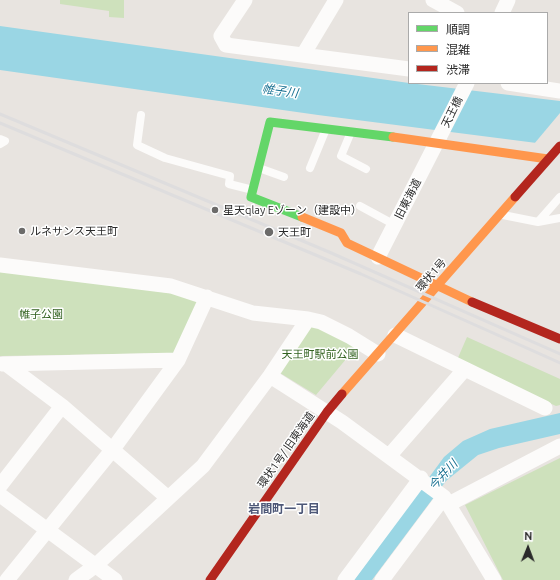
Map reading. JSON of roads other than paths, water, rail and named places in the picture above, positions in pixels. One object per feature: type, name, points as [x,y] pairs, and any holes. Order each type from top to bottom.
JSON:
[{"type":"street","points":[[245,0],[221,36],[226,45],[408,69]]},
{"type":"street","points":[[303,55],[336,0]]},
{"type":"street","points":[[433,0],[455,12]]},
{"type":"street","points":[[502,12],[508,0]]},
{"type":"street","name":"天王橋","points":[[438,142],[467,84]]},
{"type":"street","points":[[515,84],[560,90]]},
{"type":"street","points":[[551,156],[270,122],[251,197],[341,233],[347,243],[437,285],[560,339]]},
{"type":"street","name":"旧東海道","points":[[378,257],[438,142]]},
{"type":"street","name":"環状1号","points":[[327,412],[560,146]]},
{"type":"street","points":[[0,265],[170,286],[253,313],[308,319],[337,330],[378,354]]},
{"type":"street","points":[[6,580],[113,449],[178,360],[207,297]]},
{"type":"street","points":[[76,580],[95,566],[203,466],[270,376],[308,319]]},
{"type":"street","points":[[395,335],[464,370],[545,408]]},
{"type":"street","points":[[3,364],[178,360]]},
{"type":"street","points":[[3,364],[62,406],[168,498]]},
{"type":"street","points":[[390,456],[464,370]]},
{"type":"street","points":[[270,376],[327,412],[390,456],[421,478],[446,500],[494,580]]},
{"type":"street","points":[[0,486],[62,406]]},
{"type":"street","name":"環状1号/ 旧東海道","points":[[210,580],[327,412]]},
{"type":"street","points":[[382,580],[446,500],[560,446]]},
{"type":"street","points":[[345,580],[421,478]]},
{"type":"street","points":[[0,494],[114,580]]},
{"type":"lane","points":[[141,115],[137,145],[165,158],[230,176],[229,184],[253,190]]},
{"type":"lane","points":[[310,168],[326,128]]},
{"type":"lane","points":[[351,131],[341,156],[366,169]]},
{"type":"lane","points":[[0,139],[5,142],[0,144]]},
{"type":"lane","points":[[551,156],[560,160]]},
{"type":"lane","points":[[259,167],[284,177]]},
{"type":"lane","points":[[538,222],[560,197]]},
{"type":"lane","points":[[360,206],[395,225]]},
{"type":"lane","points":[[501,215],[538,222],[560,218]]},
{"type":"water","name":"帷子川","points":[[0,26],[408,84],[560,101],[560,146],[318,115],[0,70]]},
{"type":"water","name":"今井川","points":[[560,413],[560,434],[499,448],[478,455],[446,481],[372,580],[354,580],[444,457],[463,441],[490,429]]},
{"type":"railway","points":[[0,114],[329,252],[560,354]]},
{"type":"railway","points":[[0,123],[361,274],[560,363]]},
{"type":"place","name":"星天qlay Eゾーン（建設中）","points":[[215,210]]},
{"type":"place","name":"ルネサンス天王町","points":[[22,231]]},
{"type":"place","name":"天王町","points":[[269,232]]},
{"type":"district","name":"岩間町一丁目","points":[[284,509]]},
{"type":"park label","name":"帷子公園","points":[[41,314]]},
{"type":"park label","name":"天王町駅前公園","points":[[320,354]]}]
